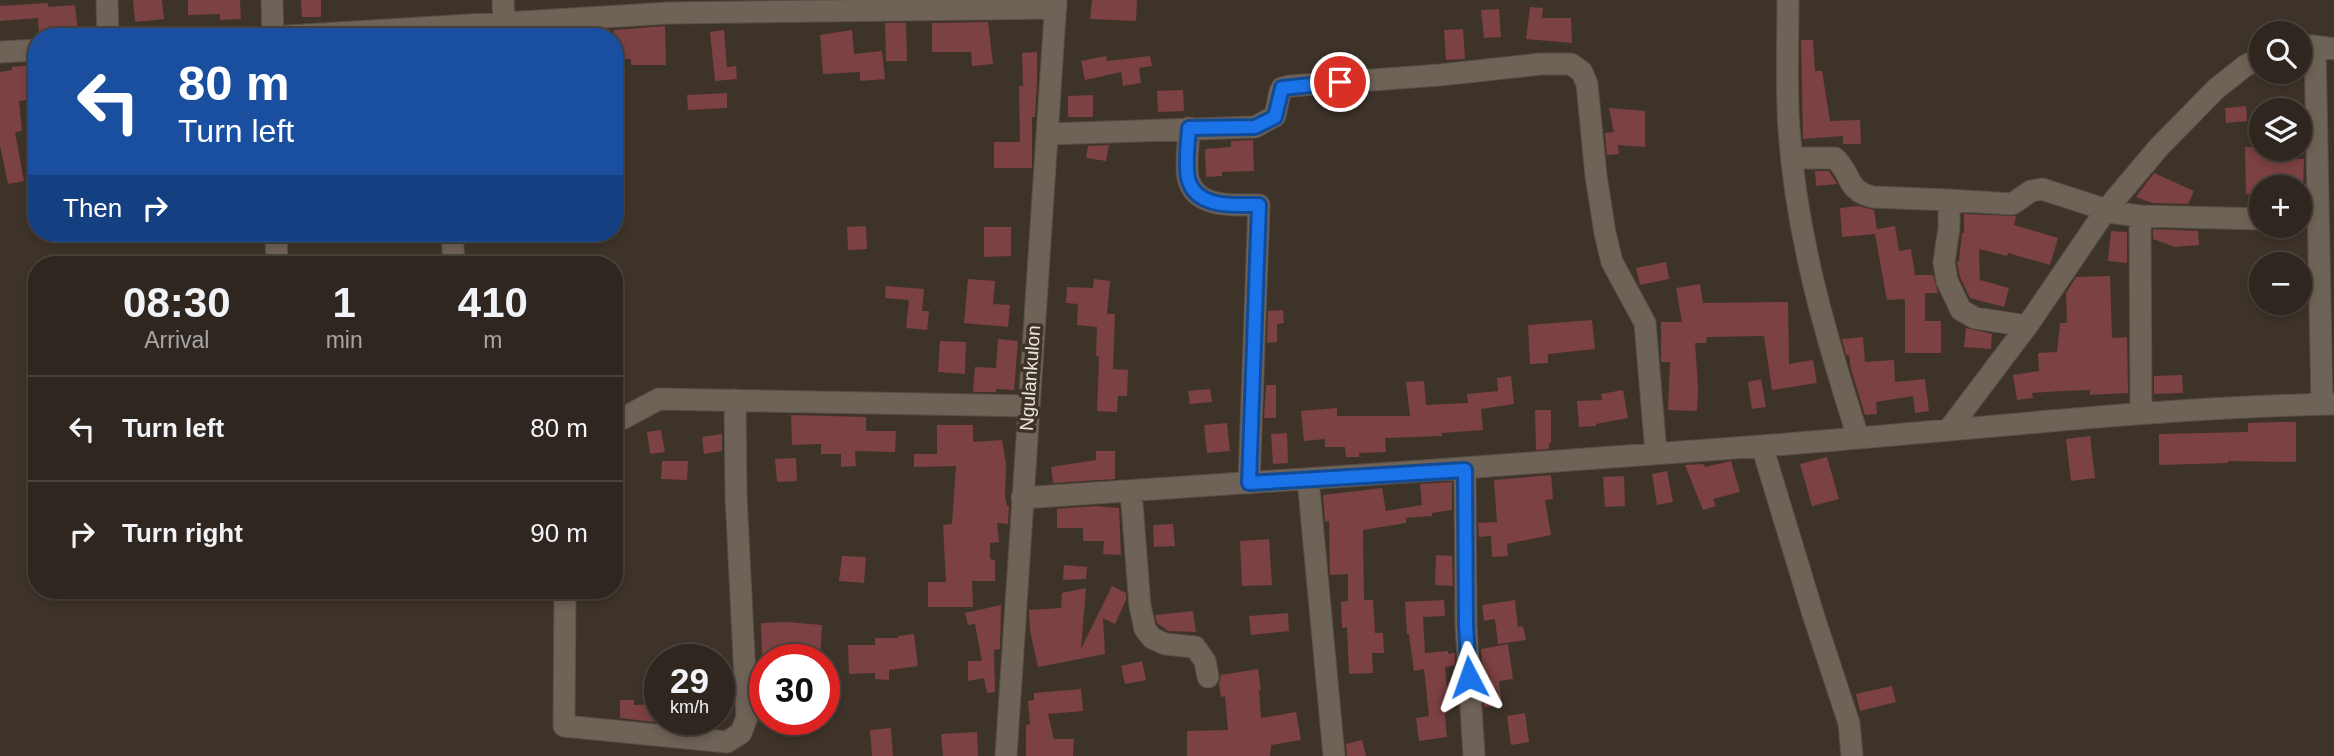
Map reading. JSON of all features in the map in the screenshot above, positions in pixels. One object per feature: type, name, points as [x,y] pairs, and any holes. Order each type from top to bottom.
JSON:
[{"type":"street","points":[[107,0],[108,28]]},
{"type":"street","points":[[272,0],[273,28]]},
{"type":"street","points":[[503,0],[504,22]]},
{"type":"street","points":[[1788,0],[1789,129],[1811,279],[1858,437]]},
{"type":"street","points":[[464,28],[656,7],[1056,4]]},
{"type":"street","name":"Ngulankulon","points":[[1006,756],[1056,4]]},
{"type":"street","points":[[2311,175],[2316,47]]},
{"type":"street","points":[[0,52],[28,50]]},
{"type":"street","points":[[1048,134],[1261,125],[1275,117],[1280,92],[1282,88],[1290,86],[1440,75],[1541,64],[1571,64],[1582,72],[1587,84],[1596,176],[1612,262],[1645,323],[1657,453]]},
{"type":"street","points":[[1950,428],[2159,147],[2216,89],[2249,64]]},
{"type":"street","points":[[1189,128],[1188,178],[1194,191],[1202,199],[1231,205],[1259,205],[1249,483]]},
{"type":"street","points":[[1793,158],[1835,158],[1843,165],[1851,185],[1862,194],[1874,197],[2012,204],[2031,191],[2042,189],[2110,211],[2140,216],[2249,219]]},
{"type":"street","points":[[1949,200],[1949,228],[1944,262],[1947,281],[1961,310],[1975,318],[2027,326]]},
{"type":"street","points":[[2140,216],[2141,412]]},
{"type":"street","points":[[1022,498],[1465,470],[2141,412],[2328,404],[2311,238]]},
{"type":"street","points":[[623,417],[659,399],[1028,406]]},
{"type":"street","points":[[565,599],[564,726],[726,742],[741,733],[747,717],[736,496],[735,400]]},
{"type":"street","points":[[1762,446],[1849,723],[1852,756]]},
{"type":"street","points":[[1465,470],[1466,625],[1474,756]]},
{"type":"street","points":[[1308,479],[1334,756]]},
{"type":"street","points":[[1131,491],[1140,606],[1145,629],[1152,638],[1165,644],[1195,648],[1205,661],[1208,677]]},
{"type":"building","points":[[133,0],[162,0],[164,19],[135,22]]},
{"type":"building","points":[[188,0],[240,0],[241,19],[220,20],[220,14],[188,15]]},
{"type":"building","points":[[301,0],[321,0],[321,17],[302,17]]},
{"type":"building","points":[[1092,0],[1137,0],[1136,21],[1090,19]]},
{"type":"building","points":[[48,3],[48,7],[75,5],[78,28],[39,28],[38,18],[0,21],[0,6]]},
{"type":"building","points":[[1530,7],[1543,8],[1542,18],[1571,18],[1572,43],[1526,39]]},
{"type":"building","points":[[1499,9],[1501,37],[1484,38],[1481,10]]},
{"type":"building","points":[[988,22],[993,64],[972,66],[971,52],[932,52],[932,23]]},
{"type":"building","points":[[885,23],[906,23],[907,61],[886,61]]},
{"type":"building","points":[[665,26],[666,65],[631,65],[631,59],[623,59],[623,29]]},
{"type":"building","points":[[1463,29],[1465,59],[1446,60],[1444,30]]},
{"type":"building","points":[[724,30],[727,67],[736,66],[737,79],[715,81],[710,32]]},
{"type":"building","points":[[852,30],[854,54],[882,51],[885,79],[860,81],[860,72],[823,74],[820,35]]},
{"type":"building","points":[[1801,40],[1813,40],[1815,71],[1822,71],[1830,121],[1860,120],[1861,144],[1843,144],[1843,136],[1803,139]]},
{"type":"building","points":[[1037,52],[1035,117],[1032,117],[1032,168],[994,168],[994,142],[1020,142],[1019,86],[1023,86],[1022,53]]},
{"type":"building","points":[[1106,56],[1107,61],[1150,56],[1152,66],[1139,68],[1141,83],[1123,86],[1121,72],[1085,80],[1081,61]]},
{"type":"building","points":[[28,65],[28,100],[19,101],[22,131],[15,132],[24,181],[8,184],[0,145],[0,72],[12,70],[12,67]]},
{"type":"building","points":[[1183,90],[1184,111],[1158,112],[1157,91]]},
{"type":"building","points":[[727,93],[727,108],[688,110],[687,95]]},
{"type":"building","points":[[1093,95],[1093,117],[1068,117],[1068,96]]},
{"type":"building","points":[[2246,106],[2247,121],[2226,123],[2225,108]]},
{"type":"building","points":[[1609,108],[1645,111],[1645,147],[1618,145],[1619,154],[1607,155],[1605,133],[1614,132]]},
{"type":"building","points":[[1253,140],[1254,171],[1222,172],[1222,176],[1206,177],[1205,149],[1231,147],[1231,141]]},
{"type":"building","points":[[1109,145],[1106,161],[1086,158],[1088,146]]},
{"type":"building","points":[[2245,147],[2249,147],[2249,161],[2304,161],[2303,175],[2249,175],[2249,194],[2246,194]]},
{"type":"building","points":[[1815,171],[1829,171],[1837,184],[1816,186]]},
{"type":"building","points":[[2154,173],[2194,191],[2188,204],[2152,203],[2136,197]]},
{"type":"building","points":[[1859,206],[1874,210],[1877,229],[1895,226],[1899,251],[1911,249],[1915,275],[1933,275],[1938,293],[1925,293],[1925,321],[1941,321],[1941,353],[1905,353],[1905,299],[1887,300],[1875,234],[1842,237],[1840,208]]},
{"type":"building","points":[[1964,214],[2016,216],[2014,225],[2058,238],[2050,265],[2008,253],[2007,256],[1979,249],[1980,280],[2009,288],[2004,307],[1970,298],[1960,277],[1957,262],[1964,233]]},
{"type":"building","points":[[866,226],[867,249],[848,250],[847,227]]},
{"type":"building","points":[[984,227],[1011,227],[1011,256],[984,257]]},
{"type":"building","points":[[2153,229],[2198,231],[2199,245],[2175,247],[2153,239]]},
{"type":"building","points":[[2111,231],[2127,232],[2127,263],[2108,261]]},
{"type":"building","points":[[1666,262],[1669,279],[1640,285],[1636,268]]},
{"type":"building","points":[[2110,276],[2112,338],[2127,337],[2128,393],[2090,395],[2090,390],[2061,391],[2032,393],[2033,398],[2017,400],[2013,375],[2039,371],[2038,353],[2057,352],[2060,323],[2067,323],[2066,293],[2076,277]]},
{"type":"building","points":[[968,279],[995,281],[993,304],[1010,305],[1008,327],[964,323]]},
{"type":"building","points":[[1094,279],[1110,281],[1107,314],[1115,314],[1113,369],[1128,370],[1127,396],[1118,396],[1117,412],[1097,411],[1097,327],[1077,325],[1078,304],[1066,303],[1067,287],[1093,288]]},
{"type":"building","points":[[1700,284],[1703,303],[1788,302],[1789,364],[1813,360],[1817,383],[1772,390],[1764,336],[1707,337],[1706,343],[1695,343],[1697,411],[1668,410],[1670,362],[1661,362],[1661,322],[1682,322],[1676,288]]},
{"type":"building","points":[[886,286],[924,289],[922,311],[929,311],[927,330],[906,328],[909,300],[885,298]]},
{"type":"building","points":[[1283,310],[1284,323],[1277,324],[1277,342],[1267,343],[1268,311]]},
{"type":"building","points":[[1592,320],[1595,349],[1548,354],[1548,363],[1530,364],[1528,325]]},
{"type":"building","points":[[1966,328],[1992,334],[1991,349],[1964,347]]},
{"type":"building","points":[[1863,337],[1865,362],[1894,360],[1895,382],[1925,379],[1929,411],[1915,413],[1913,396],[1876,402],[1877,414],[1865,415],[1842,339]]},
{"type":"building","points":[[998,339],[1018,341],[1014,390],[973,392],[975,367],[996,368]]},
{"type":"building","points":[[940,341],[966,342],[965,374],[938,372]]},
{"type":"building","points":[[2182,375],[2183,393],[2154,394],[2154,376]]},
{"type":"building","points":[[1511,376],[1514,404],[1481,409],[1483,430],[1442,433],[1442,436],[1385,438],[1386,452],[1359,453],[1359,457],[1346,457],[1345,447],[1325,447],[1325,439],[1304,441],[1301,411],[1337,408],[1337,416],[1410,416],[1406,382],[1424,381],[1426,405],[1468,403],[1467,394],[1498,391],[1497,378]]},
{"type":"building","points":[[1761,379],[1766,407],[1752,409],[1748,382]]},
{"type":"building","points":[[1266,385],[1276,385],[1276,418],[1264,418]]},
{"type":"building","points":[[1210,389],[1212,402],[1190,404],[1188,391]]},
{"type":"building","points":[[1623,390],[1628,418],[1579,427],[1577,401],[1602,400],[1601,394]]},
{"type":"building","points":[[1535,410],[1551,410],[1549,449],[1536,450]]},
{"type":"building","points":[[791,415],[866,417],[866,431],[896,431],[895,452],[855,451],[856,466],[841,467],[841,454],[821,454],[821,444],[792,445]]},
{"type":"building","points":[[2296,422],[2296,462],[2228,461],[2159,465],[2159,434],[2248,432],[2248,423]]},
{"type":"building","points":[[1227,423],[1230,451],[1207,453],[1204,425]]},
{"type":"building","points":[[937,425],[973,425],[973,442],[1002,440],[1006,464],[1005,497],[1009,506],[1008,524],[997,523],[999,542],[990,543],[990,559],[995,560],[995,581],[972,581],[973,607],[928,607],[928,582],[946,582],[943,525],[952,524],[956,466],[914,467],[914,454],[937,454]]},
{"type":"building","points":[[661,430],[665,452],[650,454],[647,432]]},
{"type":"building","points":[[1287,433],[1288,463],[1273,464],[1271,434]]},
{"type":"building","points":[[722,434],[722,451],[704,454],[702,437]]},
{"type":"building","points":[[2090,436],[2095,478],[2071,481],[2066,439]]},
{"type":"building","points":[[1096,451],[1115,451],[1115,479],[1053,483],[1051,467],[1096,460]]},
{"type":"building","points":[[1827,457],[1839,499],[1812,506],[1800,464]]},
{"type":"building","points":[[796,458],[797,481],[777,482],[775,459]]},
{"type":"building","points":[[662,461],[688,461],[687,480],[661,479]]},
{"type":"building","points":[[1731,461],[1740,492],[1713,499],[1716,506],[1703,510],[1685,465],[1704,464],[1705,467]]},
{"type":"building","points":[[1667,471],[1673,502],[1657,505],[1652,474]]},
{"type":"building","points":[[1551,475],[1553,499],[1545,500],[1551,535],[1507,544],[1508,556],[1492,557],[1491,536],[1479,537],[1478,523],[1497,522],[1494,480]]},
{"type":"building","points":[[1624,476],[1625,506],[1605,507],[1603,477]]},
{"type":"building","points":[[1452,482],[1452,510],[1432,513],[1432,516],[1406,518],[1406,523],[1363,530],[1364,600],[1373,600],[1375,633],[1383,633],[1384,653],[1372,653],[1373,673],[1349,674],[1347,627],[1342,628],[1341,602],[1348,601],[1348,574],[1330,575],[1329,521],[1325,522],[1323,495],[1382,488],[1386,511],[1422,505],[1420,484]]},
{"type":"building","points":[[1095,506],[1119,508],[1121,555],[1103,554],[1104,541],[1083,541],[1083,528],[1057,528],[1057,509]]},
{"type":"building","points":[[1173,524],[1175,546],[1154,547],[1153,525]]},
{"type":"building","points":[[1269,539],[1272,585],[1242,586],[1240,541]]},
{"type":"building","points":[[1436,555],[1452,556],[1453,586],[1435,585]]},
{"type":"building","points":[[842,556],[866,557],[864,583],[839,581]]},
{"type":"building","points":[[1064,565],[1087,567],[1086,579],[1063,580]]},
{"type":"building","points":[[1112,586],[1126,593],[1126,600],[1115,624],[1103,618],[1105,654],[1038,667],[1030,631],[1029,610],[1061,608],[1062,593],[1086,588],[1081,649]]},
{"type":"building","points":[[1444,600],[1445,616],[1423,617],[1425,653],[1455,653],[1455,665],[1445,667],[1448,697],[1443,698],[1447,737],[1419,741],[1416,718],[1429,716],[1424,669],[1414,671],[1407,634],[1405,602]]},
{"type":"building","points":[[1515,600],[1518,627],[1523,626],[1526,640],[1498,644],[1495,619],[1484,621],[1482,605]]},
{"type":"building","points":[[1001,605],[1000,649],[994,650],[995,692],[987,693],[984,678],[968,681],[968,661],[982,661],[975,624],[968,625],[965,613]]},
{"type":"building","points":[[1193,611],[1196,632],[1168,631],[1157,623],[1155,615]]},
{"type":"building","points":[[1288,613],[1289,631],[1251,635],[1249,616]]},
{"type":"building","points":[[761,623],[822,625],[821,644],[762,644]]},
{"type":"building","points":[[914,634],[918,666],[889,670],[889,680],[875,679],[875,673],[849,674],[848,645],[875,645],[875,638],[898,638]]},
{"type":"building","points":[[1508,644],[1513,679],[1499,681],[1502,705],[1484,707],[1481,649]]},
{"type":"building","points":[[1142,661],[1146,680],[1125,684],[1121,666]]},
{"type":"building","points":[[1258,669],[1261,718],[1296,712],[1301,740],[1271,745],[1270,756],[1187,756],[1187,731],[1228,730],[1225,696],[1221,697],[1219,684],[1221,675]]},
{"type":"building","points":[[1892,686],[1896,702],[1860,711],[1856,694]]},
{"type":"building","points":[[1081,689],[1083,711],[1048,714],[1054,739],[1074,739],[1073,756],[1026,756],[1026,725],[1030,724],[1028,701],[1034,700],[1034,693]]},
{"type":"building","points":[[620,700],[634,700],[634,705],[644,704],[644,721],[620,718]]},
{"type":"building","points":[[1525,713],[1529,742],[1511,745],[1507,716]]},
{"type":"building","points":[[891,728],[893,756],[872,756],[870,730]]},
{"type":"building","points":[[977,732],[978,756],[943,756],[941,734]]},
{"type":"building","points":[[1362,740],[1366,756],[1347,756],[1346,744]]},
{"type":"route","points":[[1340,82],[1282,88],[1275,117],[1255,127],[1189,128],[1188,178],[1194,191],[1202,199],[1231,205],[1259,205],[1249,483],[1465,470],[1469,677]]}]
